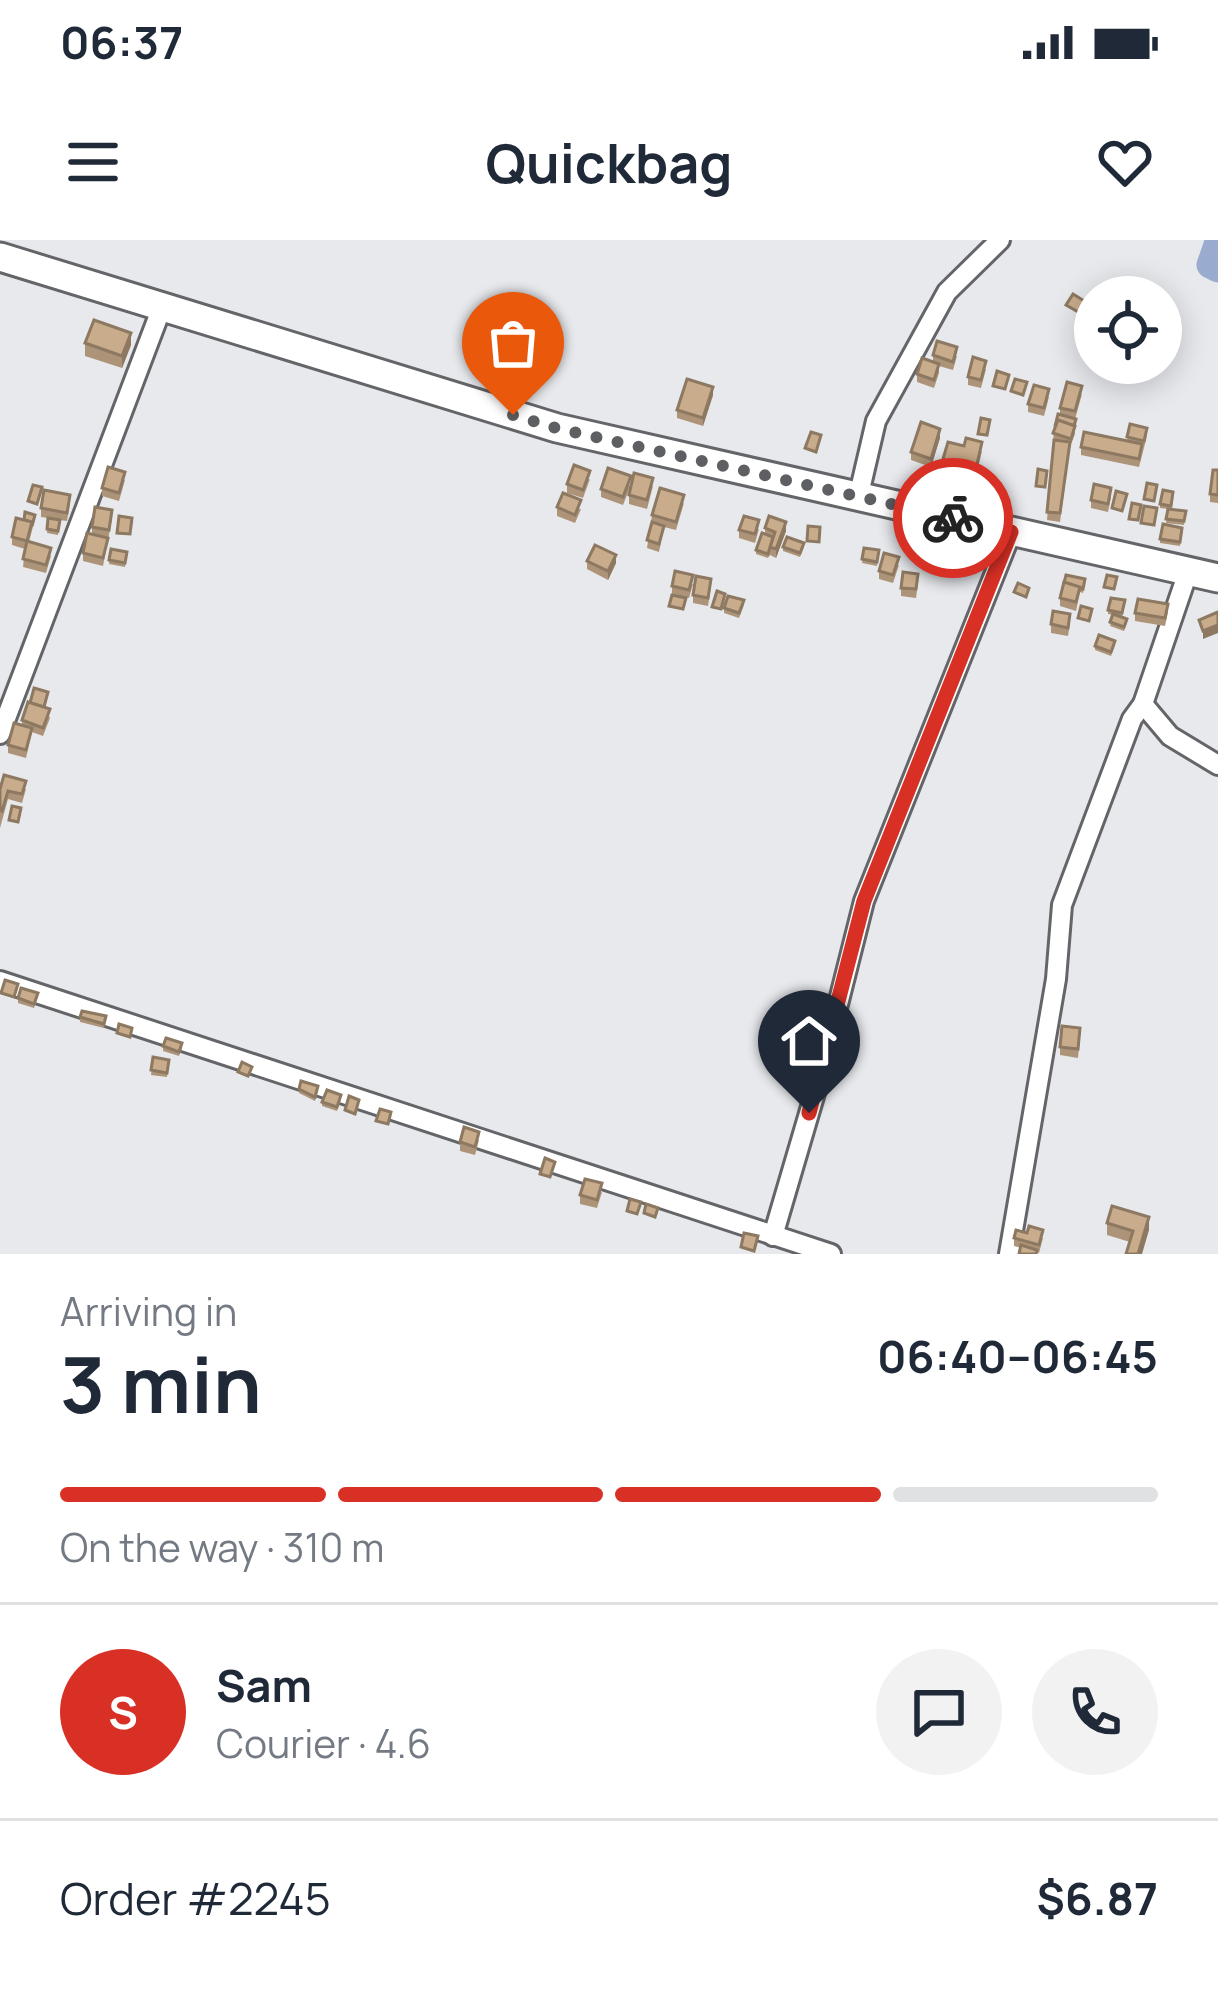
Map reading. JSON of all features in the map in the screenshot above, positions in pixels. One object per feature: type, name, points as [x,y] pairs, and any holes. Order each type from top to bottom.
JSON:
[{"type":"main road","points":[[0,257],[556,428],[1218,578]]},
{"type":"street","points":[[860,494],[876,421],[947,292],[1000,240]]},
{"type":"street","points":[[0,734],[162,308]]},
{"type":"street","points":[[773,1236],[864,901],[1011,532]]},
{"type":"street","points":[[1009,1254],[1056,980],[1062,905],[1132,719],[1143,704],[1188,572]]},
{"type":"street","points":[[1143,704],[1170,736],[1218,765]]},
{"type":"street","points":[[0,981],[831,1254]]},
{"type":"building","points":[[94,320],[131,333],[122,356],[85,343]]},
{"type":"building","points":[[504,327],[527,333],[521,358],[497,351]]},
{"type":"building","points":[[937,341],[957,347],[953,362],[933,355]]},
{"type":"building","points":[[973,357],[986,361],[981,380],[968,377]]},
{"type":"building","points":[[922,358],[939,364],[934,380],[917,374]]},
{"type":"building","points":[[997,371],[1009,375],[1005,389],[993,386]]},
{"type":"building","points":[[687,379],[713,387],[703,418],[677,410]]},
{"type":"building","points":[[1015,379],[1027,382],[1023,395],[1011,391]]},
{"type":"building","points":[[1067,382],[1082,386],[1075,411],[1060,408]]},
{"type":"building","points":[[1034,385],[1049,389],[1044,408],[1028,404]]},
{"type":"building","points":[[1058,414],[1076,419],[1074,426],[1056,422]]},
{"type":"building","points":[[981,418],[990,420],[987,435],[978,434]]},
{"type":"building","points":[[1058,420],[1075,426],[1071,439],[1053,433]]},
{"type":"building","points":[[921,422],[940,429],[931,459],[911,452]]},
{"type":"building","points":[[1130,424],[1147,428],[1144,441],[1127,437]]},
{"type":"building","points":[[811,432],[821,435],[816,452],[805,448]]},
{"type":"building","points":[[1084,432],[1142,444],[1139,459],[1081,447]]},
{"type":"building","points":[[966,438],[982,442],[975,473],[943,459],[948,442],[964,446]]},
{"type":"building","points":[[1054,440],[1070,442],[1060,513],[1047,512]]},
{"type":"building","points":[[574,465],[590,471],[583,490],[567,484]]},
{"type":"building","points":[[108,467],[125,472],[119,493],[102,488]]},
{"type":"building","points":[[608,468],[631,476],[623,497],[601,489]]},
{"type":"building","points":[[1038,469],[1047,471],[1045,487],[1036,486]]},
{"type":"building","points":[[1213,470],[1218,470],[1218,495],[1210,494]]},
{"type":"building","points":[[634,473],[653,478],[647,500],[629,495]]},
{"type":"building","points":[[1147,483],[1157,485],[1154,501],[1144,499]]},
{"type":"building","points":[[1094,484],[1111,488],[1108,504],[1091,500]]},
{"type":"building","points":[[33,485],[42,487],[37,504],[28,501]]},
{"type":"building","points":[[660,488],[684,495],[676,522],[652,515]]},
{"type":"building","points":[[44,490],[70,495],[67,513],[41,508]]},
{"type":"building","points":[[1163,490],[1173,492],[1171,506],[1160,504]]},
{"type":"building","points":[[1116,491],[1127,494],[1122,511],[1112,508]]},
{"type":"building","points":[[563,493],[581,500],[575,515],[557,507]]},
{"type":"building","points":[[1132,503],[1141,505],[1138,520],[1129,519]]},
{"type":"building","points":[[1144,506],[1157,508],[1154,525],[1141,523]]},
{"type":"building","points":[[95,507],[112,510],[109,530],[92,527]]},
{"type":"building","points":[[1168,509],[1186,511],[1184,521],[1166,519]]},
{"type":"building","points":[[119,516],[132,518],[130,534],[117,533]]},
{"type":"building","points":[[744,516],[759,520],[755,534],[739,530]]},
{"type":"building","points":[[769,516],[786,522],[776,549],[770,547],[775,532],[765,528]]},
{"type":"building","points":[[16,518],[32,522],[27,541],[12,537]]},
{"type":"building","points":[[48,518],[60,520],[58,531],[47,529]]},
{"type":"building","points":[[652,522],[664,526],[659,544],[647,540]]},
{"type":"building","points":[[1163,524],[1182,528],[1180,542],[1160,539]]},
{"type":"building","points":[[808,526],[820,527],[819,542],[807,541]]},
{"type":"building","points":[[87,533],[108,538],[103,558],[83,553]]},
{"type":"building","points":[[762,533],[773,537],[768,554],[756,550]]},
{"type":"building","points":[[787,537],[804,543],[800,553],[783,547]]},
{"type":"building","points":[[27,541],[51,548],[46,565],[23,559]]},
{"type":"building","points":[[595,545],[616,555],[608,571],[587,561]]},
{"type":"building","points":[[864,548],[879,550],[877,562],[862,559]]},
{"type":"building","points":[[111,549],[127,552],[125,563],[109,560]]},
{"type":"building","points":[[884,553],[899,557],[893,575],[879,571]]},
{"type":"building","points":[[675,571],[693,575],[689,590],[672,586]]},
{"type":"building","points":[[903,572],[918,574],[916,589],[901,588]]},
{"type":"building","points":[[1066,575],[1085,579],[1083,589],[1064,583]]},
{"type":"building","points":[[1107,575],[1117,577],[1114,589],[1104,587]]},
{"type":"building","points":[[696,576],[711,579],[708,598],[693,595]]},
{"type":"building","points":[[1064,582],[1080,587],[1076,602],[1060,598]]},
{"type":"building","points":[[1018,583],[1029,588],[1026,597],[1014,592]]},
{"type":"building","points":[[717,591],[725,594],[721,609],[712,607]]},
{"type":"building","points":[[672,595],[686,598],[683,609],[669,606]]},
{"type":"building","points":[[728,596],[744,600],[739,613],[724,608]]},
{"type":"building","points":[[1111,598],[1125,600],[1122,613],[1108,610]]},
{"type":"building","points":[[1138,599],[1168,604],[1165,618],[1135,613]]},
{"type":"building","points":[[1081,606],[1092,609],[1089,621],[1078,618]]},
{"type":"building","points":[[1053,611],[1070,614],[1068,628],[1051,624]]},
{"type":"building","points":[[1218,612],[1218,625],[1203,631],[1199,620]]},
{"type":"building","points":[[1113,614],[1127,619],[1124,627],[1110,622]]},
{"type":"building","points":[[1099,635],[1115,641],[1111,652],[1095,646]]},
{"type":"building","points":[[34,688],[48,692],[44,707],[30,703]]},
{"type":"building","points":[[28,702],[50,709],[43,728],[22,720]]},
{"type":"building","points":[[14,723],[32,728],[26,750],[8,745]]},
{"type":"building","points":[[4,775],[26,781],[22,794],[8,791],[2,811],[0,789]]},
{"type":"building","points":[[12,806],[21,808],[18,822],[9,820]]},
{"type":"building","points":[[5,980],[18,984],[14,997],[1,993]]},
{"type":"building","points":[[21,988],[38,993],[34,1004],[18,998]]},
{"type":"building","points":[[82,1011],[106,1016],[104,1024],[80,1017]]},
{"type":"building","points":[[119,1024],[132,1028],[130,1037],[117,1033]]},
{"type":"building","points":[[1062,1026],[1080,1028],[1078,1049],[1060,1047]]},
{"type":"building","points":[[166,1038],[182,1043],[179,1052],[163,1046]]},
{"type":"building","points":[[153,1057],[169,1060],[167,1073],[151,1070]]},
{"type":"building","points":[[242,1062],[252,1067],[248,1076],[238,1072]]},
{"type":"building","points":[[301,1081],[318,1086],[315,1097],[299,1089]]},
{"type":"building","points":[[327,1090],[341,1095],[337,1107],[322,1102]]},
{"type":"building","points":[[349,1096],[359,1100],[355,1114],[345,1110]]},
{"type":"building","points":[[380,1109],[391,1112],[388,1124],[376,1121]]},
{"type":"building","points":[[464,1127],[479,1132],[475,1147],[460,1142]]},
{"type":"building","points":[[545,1158],[555,1162],[550,1177],[540,1174]]},
{"type":"building","points":[[585,1179],[602,1183],[597,1200],[580,1195]]},
{"type":"building","points":[[630,1199],[641,1202],[637,1214],[627,1211]]},
{"type":"building","points":[[646,1204],[658,1208],[655,1217],[644,1213]]},
{"type":"building","points":[[1112,1206],[1149,1217],[1138,1254],[1126,1254],[1133,1231],[1107,1223]]},
{"type":"building","points":[[1029,1226],[1043,1230],[1039,1245],[1014,1238],[1016,1230],[1027,1233]]},
{"type":"building","points":[[744,1233],[758,1236],[754,1251],[741,1247]]},
{"type":"building","points":[[1021,1245],[1037,1250],[1036,1254],[1019,1254]]},
{"type":"waterway","points":[[1218,242],[1210,265],[1218,269]]},
{"type":"way so far","points":[[513,415],[953,518]]},
{"type":"route","points":[[809,1113],[864,901],[1011,532],[953,518]]}]
